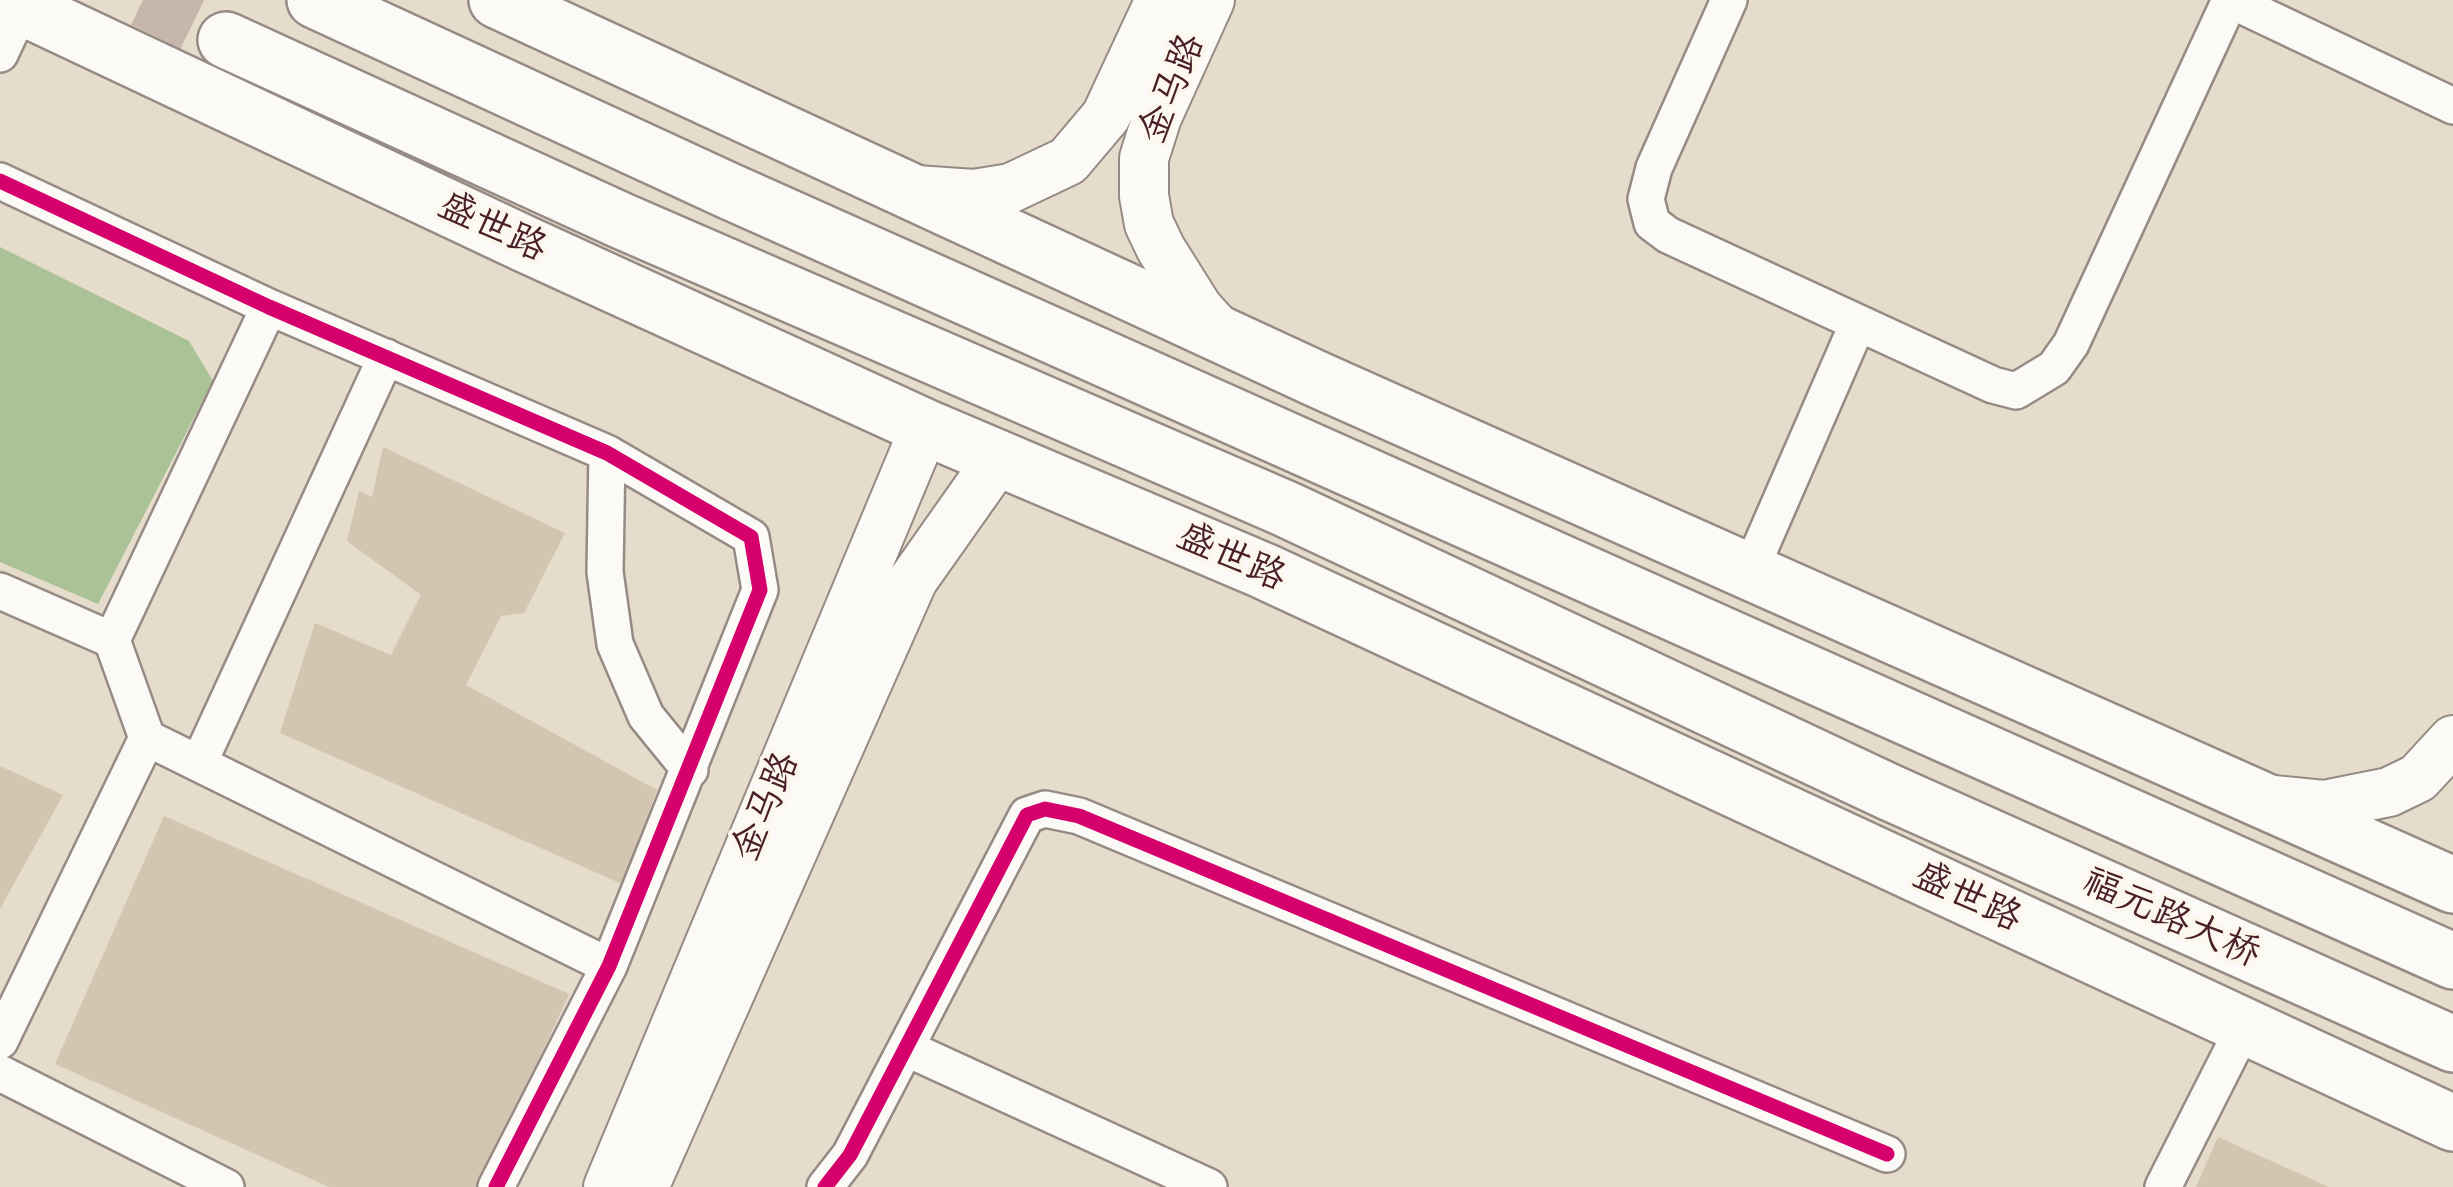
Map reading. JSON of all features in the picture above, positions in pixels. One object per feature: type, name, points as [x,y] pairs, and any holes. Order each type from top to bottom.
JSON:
[{"type":"main road","points":[[314,0],[729,192],[1920,720]]},
{"type":"main road","points":[[497,0],[896,188],[1321,381],[2453,886]]},
{"type":"main road","name":"盛世路","points":[[10,20],[1264,572],[2453,1123]]},
{"type":"main road","points":[[226,40],[622,222],[1286,510],[1889,792]]},
{"type":"main road","points":[[1321,381],[1920,720]]},
{"type":"main road","points":[[1264,572],[1889,792]]},
{"type":"main road","name":"福元路大桥","points":[[1920,720],[2453,961]]},
{"type":"main road","name":"福元路大桥","points":[[1889,792],[2453,1044]]},
{"type":"street","name":"金马路","points":[[896,188],[974,194],[1011,188],[1068,161],[1106,116],[1160,0]]},
{"type":"street","name":"金马路","points":[[1210,0],[1157,117],[1144,158],[1144,196],[1161,249],[1189,295],[1224,336]]},
{"type":"street","points":[[1729,0],[1654,168],[1646,199],[1652,223],[1668,235],[1858,323],[1993,385],[2016,391],[2054,368],[2071,344],[2230,0],[2453,106]]},
{"type":"street","points":[[0,181],[269,307],[607,453],[752,537],[760,590],[690,770],[609,966],[496,1187]]},
{"type":"street","points":[[0,1041],[147,738],[112,640],[269,307]]},
{"type":"street","points":[[1750,571],[1858,323]]},
{"type":"street","points":[[200,761],[386,357]]},
{"type":"street","name":"金马路","points":[[608,1187],[926,426]]},
{"type":"street","points":[[607,453],[606,572],[615,644],[646,716],[690,770]]},
{"type":"street","name":"金马路","points":[[644,1187],[913,580],[999,458]]},
{"type":"street","points":[[0,591],[112,640]]},
{"type":"street","points":[[147,738],[609,966]]},
{"type":"street","points":[[2259,798],[2324,805],[2361,801],[2418,778],[2453,740]]},
{"type":"street","points":[[824,1187],[850,1155],[1027,815],[1045,810],[1098,824],[1887,1154]]},
{"type":"street","points":[[2163,1187],[2245,1025]]},
{"type":"street","points":[[906,1048],[1209,1187]]},
{"type":"street","points":[[0,1072],[226,1187]]},
{"type":"green space","points":[[0,247],[189,341],[213,381],[98,604],[0,562]]},
{"type":"building","points":[[383,447],[565,533],[524,613],[501,616],[466,685],[657,790],[622,884],[280,733],[315,623],[391,655],[421,595],[347,541],[359,491],[372,497]]},
{"type":"building","points":[[0,766],[63,795],[0,909]]},
{"type":"building","points":[[164,816],[569,994],[481,1187],[329,1187],[55,1064]]},
{"type":"building","points":[[2218,1137],[2329,1187],[2196,1187]]},
{"type":"tunnel","points":[[143,0],[226,40]]},
{"type":"cycle path","points":[[0,181],[269,307],[607,453],[751,537],[760,590],[609,966],[496,1187]]},
{"type":"cycle path","points":[[825,1187],[850,1155],[1027,815],[1045,809],[1079,816],[1887,1154]]}]
